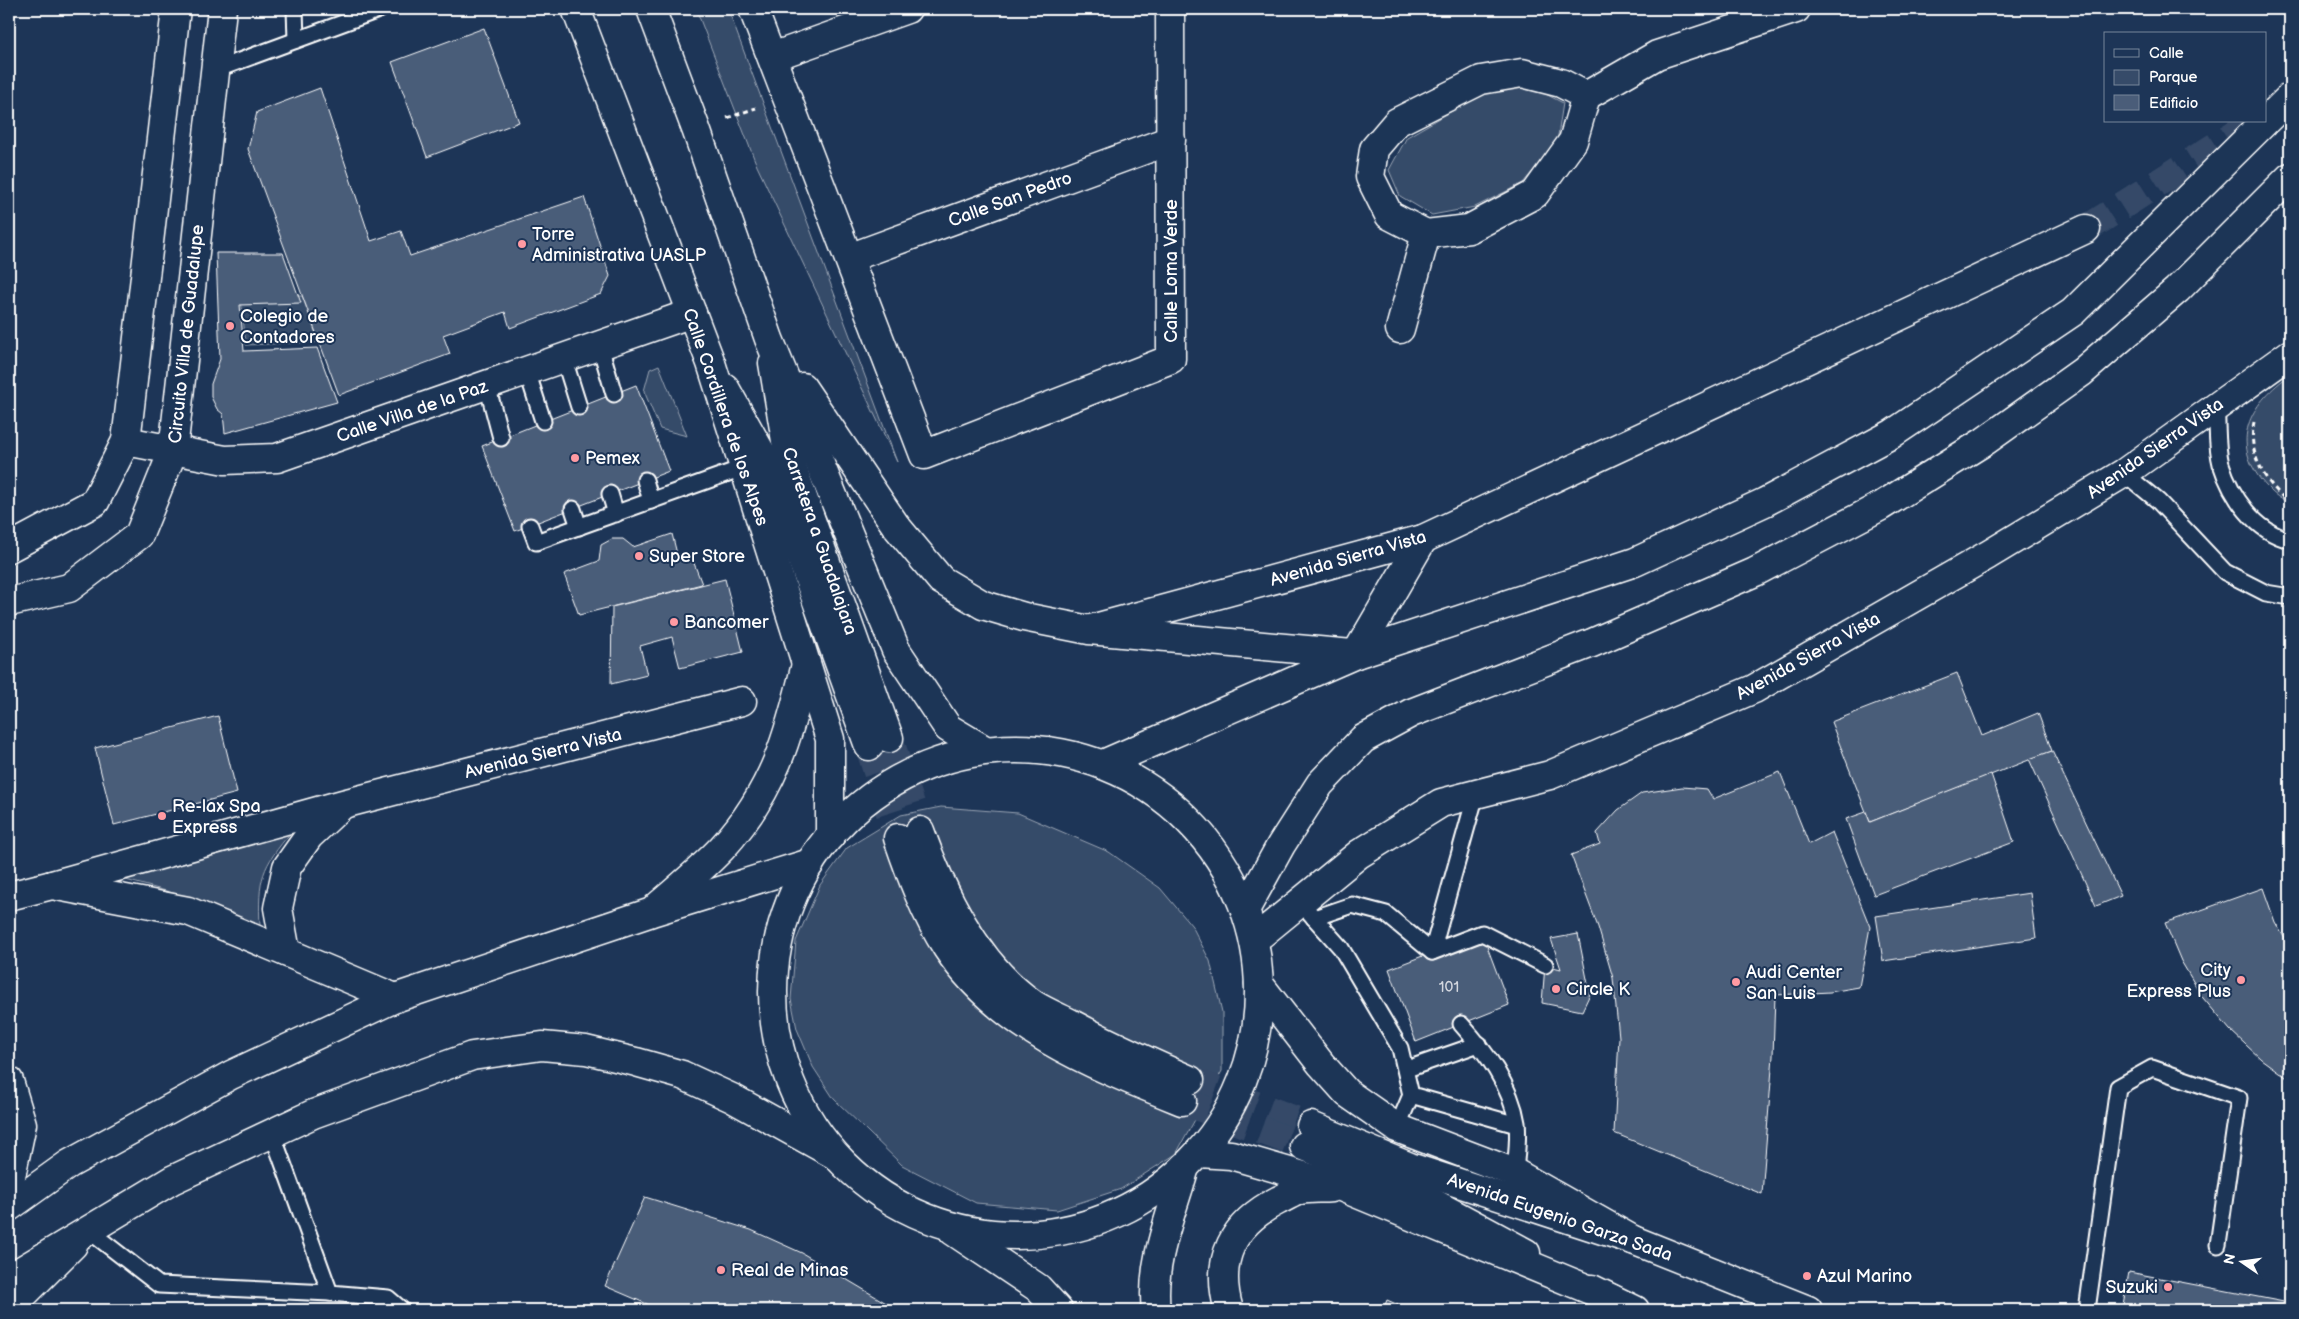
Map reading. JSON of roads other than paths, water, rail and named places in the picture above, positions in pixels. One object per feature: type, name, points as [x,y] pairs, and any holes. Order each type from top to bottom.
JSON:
[{"type":"main road","points":[[9,548],[96,502],[126,441],[176,9]]},
{"type":"main road","name":"Circuito Villa de Guadalupe","points":[[9,602],[69,588],[139,535],[173,451],[222,9]]},
{"type":"main road","name":"Calle Cordillera de los Alpes","points":[[576,9],[711,363],[830,739],[830,836]]},
{"type":"main road","points":[[651,9],[696,129],[769,339],[896,650],[948,728],[985,750]]},
{"type":"main road","points":[[753,9],[848,258]]},
{"type":"main road","points":[[772,57],[907,9]]},
{"type":"main road","name":"Calle Loma Verde","points":[[848,258],[924,455],[1171,359],[1170,9]]},
{"type":"main road","points":[[1586,96],[1561,83],[1522,73],[1481,80],[1397,122],[1374,149],[1370,176],[1389,216],[1426,234],[1469,229],[1535,194],[1573,141],[1586,96],[1657,55],[1796,9]]},
{"type":"main road","points":[[2266,121],[2290,97]]},
{"type":"main road","points":[[1104,764],[1356,654],[1635,562],[1765,502],[1892,434],[2073,312],[2265,122]]},
{"type":"main road","name":"Calle San Pedro","points":[[848,258],[1171,140]]},
{"type":"main road","points":[[1245,910],[1281,845],[1320,784],[1364,739],[1411,713],[1592,643],[1754,572],[1881,506],[1985,441],[2082,372],[2177,290],[2286,185]]},
{"type":"main road","name":"Avenida Sierra Vista","points":[[1089,630],[1423,539],[2086,230]]},
{"type":"main road","points":[[1400,329],[1426,234]]},
{"type":"main road","name":"Calle Villa de la Paz","points":[[126,441],[225,460],[277,458],[692,313]]},
{"type":"main road","points":[[769,339],[896,526],[941,580],[983,605],[1024,617],[1089,630],[1356,654]]},
{"type":"main road","name":"Carretera a Guadalajara","points":[[711,363],[768,465],[879,742],[789,459],[769,339]]},
{"type":"main road","name":"Avenida Sierra Vista","points":[[1254,940],[1307,910],[1359,854],[1441,803],[1550,775],[1754,689],[1988,556],[2124,473],[2290,354]]},
{"type":"main road","points":[[1356,654],[1423,539]]},
{"type":"main road","points":[[652,912],[722,848],[754,809],[774,772],[791,728],[806,664]]},
{"type":"main road","name":"Avenida Sierra Vista","points":[[9,896],[343,804],[742,701]]},
{"type":"main road","points":[[835,1155],[801,1105],[784,1065],[774,1014],[775,961],[788,911],[810,863],[830,836],[874,795],[927,765],[985,750],[1045,749],[1104,764],[1150,788],[1190,822],[1223,862],[1245,910],[1254,940],[1259,984],[1254,1045],[1233,1102],[1192,1160],[1134,1206],[1073,1230],[1009,1236],[946,1226]]},
{"type":"main road","name":"Avenida Sierra Vista","points":[[286,952],[278,908],[287,867],[309,836],[343,804]]},
{"type":"main road","points":[[909,835],[936,875],[970,936],[1004,977],[1033,1004],[1116,1048],[1186,1090]]},
{"type":"main road","points":[[9,1207],[69,1164],[231,1075],[395,998],[652,912],[810,863]]},
{"type":"main road","points":[[52,885],[188,910],[395,998]]},
{"type":"main road","points":[[1259,984],[1321,1064],[1347,1093],[1397,1128],[1515,1173],[1633,1240]]},
{"type":"main road","points":[[9,1278],[172,1180],[313,1114],[472,1056],[542,1046],[586,1050],[682,1075],[732,1098],[835,1155],[874,1190],[904,1209],[946,1226],[1038,1288],[1058,1310]]},
{"type":"main road","points":[[9,1081],[22,1124],[9,1186]]},
{"type":"main road","name":"Avenida Eugenio Garza Sada","points":[[1623,1305],[1307,1136],[1410,1167],[1633,1240],[1808,1310]]},
{"type":"main road","points":[[1192,1160],[1247,1159],[1341,1187],[1623,1305]]},
{"type":"main road","points":[[1156,1310],[1153,1288],[1160,1255],[1192,1160]]},
{"type":"main road","points":[[1229,1310],[1226,1300],[1225,1264],[1235,1234],[1261,1209],[1299,1190],[1341,1187]]},
{"type":"main road","points":[[9,1309],[88,1230]]},
{"type":"lane","points":[[295,9],[296,40]]},
{"type":"lane","points":[[215,70],[382,9]]},
{"type":"lane","points":[[600,346],[614,394]]},
{"type":"lane","points":[[564,359],[579,407]]},
{"type":"lane","points":[[527,371],[543,421]]},
{"type":"lane","points":[[487,385],[501,438]]},
{"type":"lane","points":[[2216,406],[2221,463],[2235,497],[2256,522],[2283,538],[2290,540]]},
{"type":"lane","points":[[530,526],[536,542],[744,467]]},
{"type":"lane","points":[[2124,473],[2158,501],[2225,572],[2266,593],[2290,597]]},
{"type":"lane","points":[[645,480],[652,500]]},
{"type":"lane","points":[[610,494],[616,514]]},
{"type":"lane","points":[[573,509],[579,526]]},
{"type":"lane","points":[[1432,952],[1476,794]]},
{"type":"lane","points":[[1307,910],[1352,905],[1386,914],[1432,952]]},
{"type":"lane","points":[[1307,910],[1341,948],[1400,1048],[1407,1069],[1411,1095],[1397,1128]]},
{"type":"lane","points":[[1432,952],[1482,933],[1545,965]]},
{"type":"lane","points":[[1461,1024],[1479,1044],[1509,1093],[1517,1124],[1515,1173]]},
{"type":"lane","points":[[1407,1069],[1479,1044]]},
{"type":"lane","points":[[2087,1310],[2118,1087],[2152,1068],[2239,1098],[2218,1245]]},
{"type":"lane","points":[[1411,1095],[1517,1124]]},
{"type":"lane","points":[[272,1133],[330,1293]]},
{"type":"lane","points":[[88,1230],[159,1285],[330,1293],[388,1298],[402,1310]]},
{"type":"tunnel","points":[[2086,229],[2253,122]]},
{"type":"tunnel","points":[[889,738],[920,831]]},
{"type":"tunnel","points":[[869,746],[898,838]]},
{"type":"tunnel","points":[[1190,1080],[1311,1126]]},
{"type":"tunnel","points":[[1182,1101],[1304,1146]]},
{"type":"place","name":"Torre Administrativa UASLP","points":[[522,244]]},
{"type":"place","name":"Colegio de Contadores","points":[[230,326]]},
{"type":"place","name":"Pemex","points":[[575,458]]},
{"type":"place","name":"Super Store","points":[[639,556]]},
{"type":"place","name":"Bancomer","points":[[674,622]]},
{"type":"place","name":"Re-lax Spa Express","points":[[162,816]]},
{"type":"place","name":"City Express Plus","points":[[2241,980]]},
{"type":"place","name":"Audi Center San Luis","points":[[1736,982]]},
{"type":"place","name":"Circle K","points":[[1556,989]]},
{"type":"place","name":"Real de Minas","points":[[721,1270]]},
{"type":"place","name":"Azul Marino","points":[[1807,1276]]},
{"type":"place","name":"Suzuki","points":[[2168,1287]]}]
